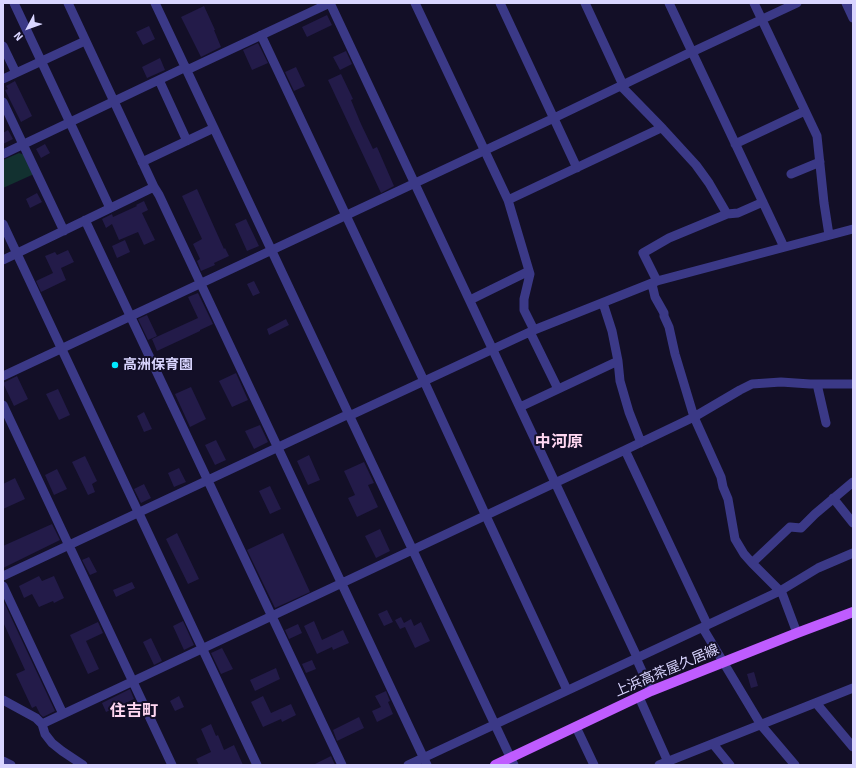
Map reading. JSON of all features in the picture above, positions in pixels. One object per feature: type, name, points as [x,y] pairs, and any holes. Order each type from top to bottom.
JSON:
[{"type":"main road","name":"上浜高茶屋久居線","points":[[495,765],[512,761],[639,697],[797,633],[853,613]]},
{"type":"street","points":[[14,3],[110,208]]},
{"type":"street","points":[[68,3],[425,762]]},
{"type":"street","points":[[156,3],[512,761]]},
{"type":"street","points":[[3,154],[159,80],[330,3],[556,482],[637,657],[651,692]]},
{"type":"street","points":[[415,3],[508,200],[530,274],[524,299],[524,310],[558,389]]},
{"type":"street","points":[[500,3],[577,168]]},
{"type":"street","points":[[585,3],[622,85],[696,166],[709,182],[727,214]]},
{"type":"street","points":[[669,3],[784,247]]},
{"type":"street","points":[[754,3],[817,136],[829,235]]},
{"type":"street","points":[[3,376],[797,3]]},
{"type":"street","points":[[846,3],[853,18]]},
{"type":"street","points":[[261,35],[424,381],[567,690]]},
{"type":"street","points":[[3,79],[85,40]]},
{"type":"street","points":[[3,46],[16,73]]},
{"type":"street","points":[[159,80],[187,141]]},
{"type":"street","points":[[3,102],[64,231]]},
{"type":"street","points":[[736,144],[805,111]]},
{"type":"street","points":[[142,162],[214,128]]},
{"type":"street","points":[[508,200],[661,128]]},
{"type":"street","points":[[791,174],[820,162]]},
{"type":"street","points":[[3,260],[154,188]]},
{"type":"street","points":[[763,202],[738,213],[727,214],[669,238],[643,253],[655,282],[655,297],[664,313],[669,327],[675,354],[694,417],[721,477],[728,499],[735,538],[744,554],[782,593],[797,633]]},
{"type":"street","points":[[86,220],[342,765]]},
{"type":"street","points":[[3,224],[257,765]]},
{"type":"street","points":[[3,576],[532,331],[655,282],[853,229]]},
{"type":"street","points":[[470,300],[529,271]]},
{"type":"street","points":[[603,303],[612,331],[620,381],[640,443]]},
{"type":"street","points":[[520,407],[618,361]]},
{"type":"street","points":[[42,724],[626,450],[694,417],[752,384],[781,382],[853,384]]},
{"type":"street","points":[[818,384],[826,424]]},
{"type":"street","points":[[3,405],[172,765]]},
{"type":"street","points":[[626,450],[707,624]]},
{"type":"street","points":[[752,563],[790,526],[801,528],[833,498],[853,482]]},
{"type":"street","points":[[833,498],[853,523]]},
{"type":"street","points":[[408,765],[425,762],[495,724],[780,591],[818,568],[853,553]]},
{"type":"street","points":[[3,586],[63,714]]},
{"type":"street","points":[[707,624],[704,630],[761,725],[795,765]]},
{"type":"street","points":[[639,697],[666,764],[853,688]]},
{"type":"street","points":[[3,700],[36,718],[42,724],[45,734],[52,743],[83,765]]},
{"type":"street","points":[[816,703],[853,746]]},
{"type":"street","points":[[576,728],[594,765]]},
{"type":"street","points":[[713,744],[730,765]]},
{"type":"street","points":[[3,761],[11,765]]},
{"type":"green space","points":[[19,153],[25,155],[34,174],[3,188],[3,160]]},
{"type":"building","points":[[204,6],[221,47],[201,57],[181,17]]},
{"type":"building","points":[[327,15],[332,25],[307,37],[302,27]]},
{"type":"building","points":[[149,26],[155,39],[143,45],[136,32]]},
{"type":"building","points":[[258,43],[268,63],[252,70],[243,50]]},
{"type":"building","points":[[346,51],[352,64],[340,70],[333,57]]},
{"type":"building","points":[[160,58],[165,70],[147,78],[142,67]]},
{"type":"building","points":[[296,67],[305,86],[294,91],[285,72]]},
{"type":"building","points":[[341,74],[353,99],[351,100],[361,124],[373,149],[377,147],[394,186],[381,193],[328,80]]},
{"type":"building","points":[[15,81],[32,116],[21,122],[5,90],[8,89],[6,86]]},
{"type":"building","points":[[8,130],[13,139],[3,144],[3,133]]},
{"type":"building","points":[[45,144],[50,153],[41,158],[36,149]]},
{"type":"building","points":[[197,189],[224,249],[225,248],[229,256],[214,263],[215,265],[201,271],[197,261],[200,259],[193,244],[202,239],[182,196]]},
{"type":"building","points":[[37,193],[42,202],[30,208],[26,199]]},
{"type":"building","points":[[144,201],[148,210],[142,213],[155,240],[144,245],[138,232],[119,240],[112,224],[106,228],[102,219],[112,214],[113,217],[137,206],[136,205]]},
{"type":"building","points":[[246,219],[259,246],[247,251],[235,224]]},
{"type":"building","points":[[125,240],[130,252],[117,258],[112,246]]},
{"type":"building","points":[[68,250],[74,262],[61,268],[66,280],[41,292],[36,281],[53,273],[45,256],[55,252],[57,255]]},
{"type":"building","points":[[254,281],[260,293],[253,296],[247,284]]},
{"type":"building","points":[[198,293],[213,324],[157,351],[152,339],[198,318],[188,297]]},
{"type":"building","points":[[147,315],[157,336],[148,340],[138,319]]},
{"type":"building","points":[[286,319],[289,325],[269,335],[267,329]]},
{"type":"building","points":[[236,373],[248,400],[232,407],[219,381]]},
{"type":"building","points":[[17,376],[28,399],[14,406],[3,383]]},
{"type":"building","points":[[191,387],[206,419],[190,427],[175,394]]},
{"type":"building","points":[[58,389],[70,415],[59,420],[46,394]]},
{"type":"building","points":[[144,412],[152,429],[144,432],[137,416]]},
{"type":"building","points":[[260,425],[268,442],[254,449],[245,431]]},
{"type":"building","points":[[216,440],[226,460],[215,465],[205,445]]},
{"type":"building","points":[[309,455],[320,480],[308,485],[297,461]]},
{"type":"building","points":[[85,456],[97,481],[92,484],[95,492],[88,495],[72,462]]},
{"type":"building","points":[[364,462],[374,483],[368,485],[378,507],[357,517],[348,498],[355,495],[344,471]]},
{"type":"building","points":[[179,468],[186,482],[174,487],[168,473]]},
{"type":"building","points":[[57,469],[67,489],[54,495],[45,475]]},
{"type":"building","points":[[15,478],[25,499],[3,509],[3,484]]},
{"type":"building","points":[[144,484],[151,498],[141,503],[134,489]]},
{"type":"building","points":[[270,486],[281,509],[270,514],[259,491]]},
{"type":"building","points":[[52,524],[60,540],[3,568],[3,546]]},
{"type":"building","points":[[380,529],[390,551],[376,558],[365,536]]},
{"type":"building","points":[[177,533],[199,579],[188,584],[166,539]]},
{"type":"building","points":[[283,533],[310,592],[275,608],[247,550]]},
{"type":"building","points":[[89,557],[97,572],[90,575],[82,560]]},
{"type":"building","points":[[39,576],[42,581],[54,576],[64,598],[54,603],[53,601],[39,607],[32,594],[24,598],[19,586]]},
{"type":"building","points":[[132,582],[135,588],[116,597],[113,590]]},
{"type":"building","points":[[3,600],[55,711],[43,717],[36,706],[32,708],[16,674],[25,670],[3,622]]},
{"type":"building","points":[[387,610],[393,622],[384,626],[378,614]]},
{"type":"building","points":[[401,617],[404,623],[411,619],[414,626],[421,622],[430,641],[415,648],[405,627],[400,629],[395,620]]},
{"type":"building","points":[[183,621],[194,645],[184,650],[173,626]]},
{"type":"building","points":[[314,621],[322,640],[343,630],[349,643],[333,650],[332,647],[317,654],[304,626]]},
{"type":"building","points":[[98,622],[103,633],[86,641],[99,669],[88,674],[70,635]]},
{"type":"building","points":[[298,624],[302,633],[289,639],[285,630]]},
{"type":"building","points":[[151,638],[162,661],[154,665],[143,642]]},
{"type":"building","points":[[222,648],[233,669],[221,674],[211,653]]},
{"type":"building","points":[[312,660],[316,669],[306,673],[302,664]]},
{"type":"building","points":[[276,668],[280,679],[255,691],[250,680]]},
{"type":"building","points":[[754,672],[758,686],[751,688],[747,674]]},
{"type":"building","points":[[130,689],[134,699],[106,712],[102,703]]},
{"type":"building","points":[[386,691],[390,701],[388,702],[393,714],[377,722],[372,711],[381,707],[375,696]]},
{"type":"building","points":[[179,696],[184,707],[175,711],[170,701]]},
{"type":"building","points":[[263,696],[271,713],[291,704],[296,715],[282,722],[281,719],[263,727],[251,702]]},
{"type":"building","points":[[359,717],[364,728],[337,741],[333,730]]},
{"type":"building","points":[[211,724],[216,736],[218,735],[224,750],[234,745],[243,765],[199,765],[196,759],[211,752],[201,729]]},
{"type":"building","points":[[331,756],[335,765],[313,765]]},
{"type":"place","name":"高洲保育園","points":[[115,365]]},
{"type":"district","name":"中河原","points":[[559,443]]},
{"type":"district","name":"住吉町","points":[[134,712]]}]
